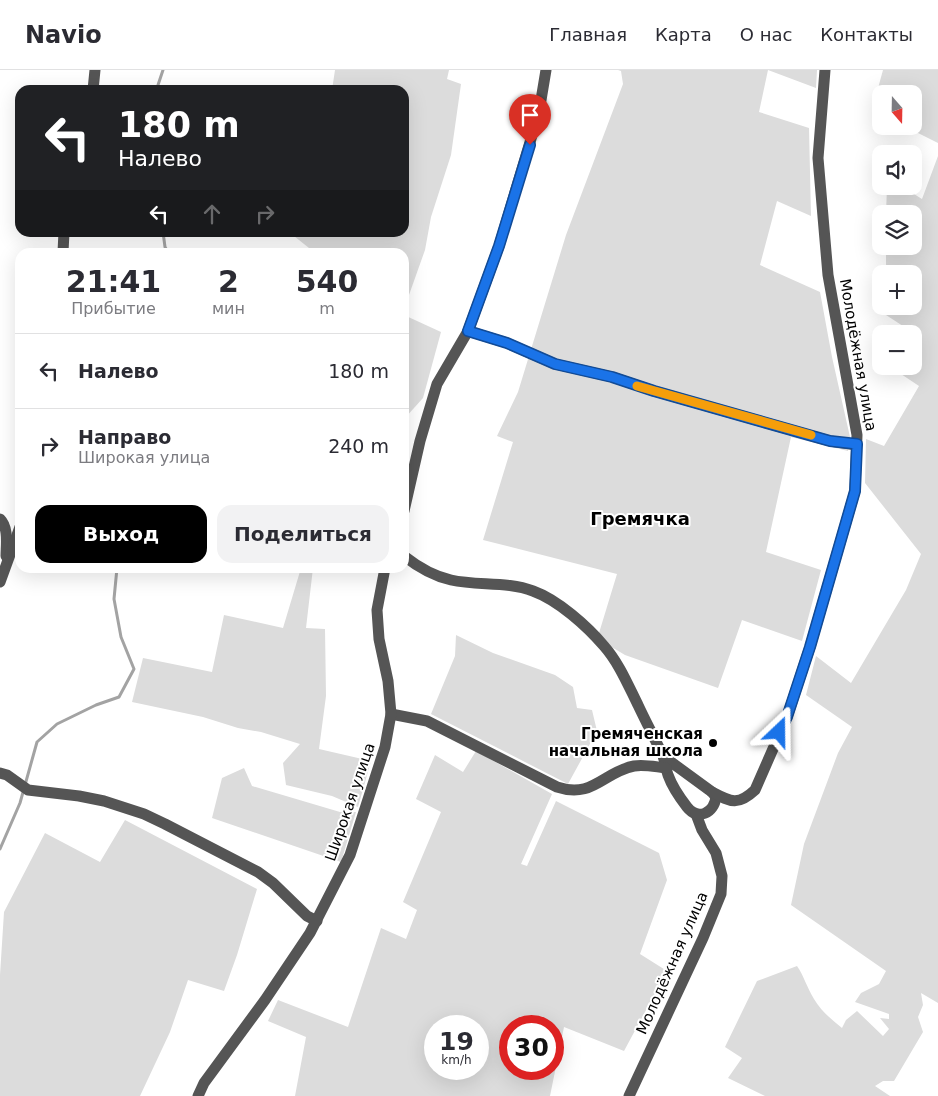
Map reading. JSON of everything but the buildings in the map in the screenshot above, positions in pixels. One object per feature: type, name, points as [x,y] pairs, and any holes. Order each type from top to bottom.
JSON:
[{"type":"street","points":[[94,85],[95,70]]},
{"type":"street","points":[[409,489],[420,441],[437,384],[468,331],[499,246],[539,112],[546,70]]},
{"type":"street","name":"Молодёжная улица","points":[[712,792],[729,801],[739,801],[755,790],[787,717],[810,647],[855,491],[857,444],[853,404],[838,335],[828,275],[818,158],[825,70]]},
{"type":"street","points":[[468,331],[507,343],[555,364],[612,377],[654,391],[830,441],[857,444]]},
{"type":"street","points":[[0,519],[4,523],[6,537],[6,568]]},
{"type":"street","points":[[0,582],[15,542]]},
{"type":"street","name":"Молодёжная улица","points":[[409,560],[418,567],[451,580],[513,586],[534,591],[570,614],[605,646],[624,677],[679,796],[688,809],[696,814],[702,830],[716,853],[722,876],[721,894],[703,938],[629,1096]]},
{"type":"street","name":"Широкая улица","points":[[198,1096],[204,1083],[265,1000],[316,921],[350,855],[385,746],[391,714],[390,696],[379,639],[377,610],[384,573]]},
{"type":"street","points":[[391,714],[427,721],[570,792],[586,789],[622,770],[636,766],[671,762],[716,797],[715,804],[711,810],[704,814],[696,814]]},
{"type":"street","points":[[0,773],[7,775],[28,790],[79,796],[144,814],[258,872],[273,883],[307,916],[316,921]]},
{"type":"shaded area","points":[[335,70],[449,70],[447,79],[461,84],[451,155],[431,217],[425,250],[409,295],[409,248],[309,248],[295,237],[409,237],[409,85],[333,85]]},
{"type":"shaded area","points":[[618,70],[768,70],[759,112],[809,128],[811,216],[777,201],[760,265],[820,292],[850,437],[848,451],[791,437],[766,552],[821,570],[802,641],[742,620],[718,688],[625,655],[610,646],[599,633],[617,574],[483,540],[513,442],[497,436],[518,392],[566,235],[623,84],[621,71]]},
{"type":"shaded area","points":[[768,70],[817,70],[816,88]]},
{"type":"shaded area","points":[[883,70],[938,70],[938,143],[922,135],[922,85],[879,85]]},
{"type":"shaded area","points":[[938,156],[938,1003],[921,993],[923,1005],[918,1017],[923,1032],[894,1081],[883,1081],[875,1086],[890,1096],[765,1096],[728,1078],[742,1058],[725,1047],[757,981],[797,966],[817,1003],[826,1015],[842,1028],[846,1020],[857,1011],[883,1036],[889,1029],[880,1018],[889,1019],[889,1014],[855,1002],[861,993],[879,984],[886,971],[791,905],[804,844],[838,753],[852,727],[806,695],[816,656],[851,683],[906,590],[921,554],[865,483],[866,439],[884,446],[919,386],[902,375],[922,375],[922,325],[901,325],[886,315],[922,315],[922,265],[886,265],[886,255],[922,255],[922,205],[886,205],[887,195],[916,195],[922,199]]},
{"type":"shaded area","points":[[409,317],[441,332],[423,398],[409,414]]},
{"type":"shaded area","points":[[300,573],[312,573],[306,628],[325,629],[326,696],[319,749],[371,761],[358,807],[332,796],[286,785],[283,763],[300,744],[203,717],[132,702],[143,658],[212,672],[224,615],[283,628]]},
{"type":"shaded area","points":[[456,635],[493,653],[555,675],[573,687],[577,708],[592,710],[597,731],[568,784],[431,714],[455,656]]},
{"type":"shaded area","points":[[476,751],[552,794],[521,864],[527,866],[556,801],[659,853],[667,880],[640,954],[667,971],[624,1051],[564,1027],[564,1015],[499,1015],[499,1080],[553,1080],[550,1096],[295,1096],[306,1037],[268,1021],[278,1000],[348,1027],[381,928],[406,939],[417,910],[403,902],[441,812],[416,799],[435,755],[463,772]]},
{"type":"shaded area","points":[[244,768],[252,786],[340,812],[356,812],[341,862],[212,818],[222,778]]},
{"type":"shaded area","points":[[125,820],[257,889],[224,991],[188,980],[170,1032],[140,1096],[0,1096],[0,975],[4,912],[45,833],[100,862]]},
{"type":"waterway","points":[[158,85],[163,70]]},
{"type":"waterway","points":[[164,237],[166,248]]},
{"type":"waterway","points":[[0,849],[20,803],[37,742],[57,724],[96,705],[119,697],[134,669],[121,637],[114,599],[117,573]]},
{"type":"slow traffic","points":[[637,386],[811,435]]},
{"type":"place","name":"Гремяченская начальная школа","points":[[713,743]]},
{"type":"district","name":"Гремячка","points":[[640,518]]},
{"type":"route","points":[[530,145],[499,246],[468,331],[507,343],[555,364],[612,377],[654,391],[830,441],[857,444],[855,491],[833,561],[810,647],[787,717],[779,732]]}]
